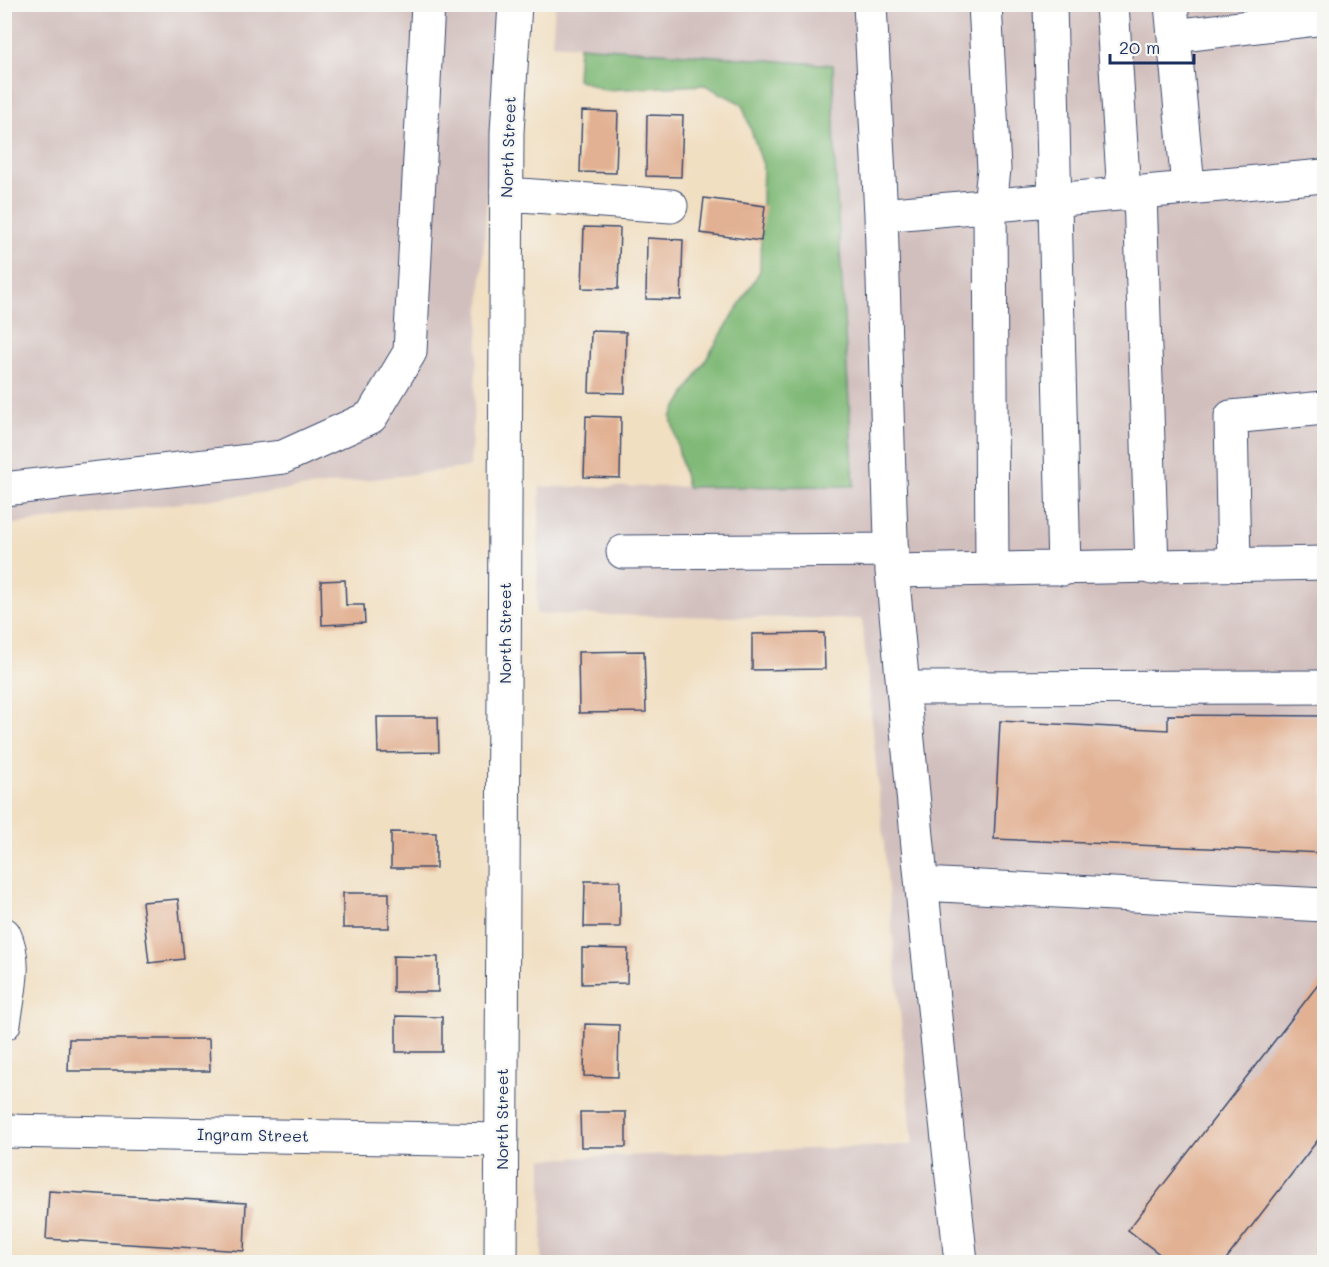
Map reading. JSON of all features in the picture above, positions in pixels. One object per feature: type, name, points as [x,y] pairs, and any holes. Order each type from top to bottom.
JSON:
[{"type":"street","points":[[4,489],[283,457],[371,417],[410,352],[428,4]]},
{"type":"street","name":"North Street","points":[[501,1263],[507,132],[515,4]]},
{"type":"street","points":[[870,4],[881,215],[892,560],[961,1263]]},
{"type":"street","points":[[985,4],[994,169],[990,205],[993,570]]},
{"type":"street","points":[[1050,4],[1064,569]]},
{"type":"street","points":[[1112,4],[1132,193],[1152,568]]},
{"type":"street","points":[[1188,187],[1173,20],[1324,18]]},
{"type":"street","points":[[881,215],[1324,176]]},
{"type":"street","points":[[507,194],[671,206]]},
{"type":"street","points":[[1234,566],[1231,417],[1324,408]]},
{"type":"street","points":[[623,552],[892,560],[993,570],[1324,563]]},
{"type":"street","points":[[903,688],[1324,687]]},
{"type":"street","points":[[922,884],[1324,905]]},
{"type":"street","points":[[4,934],[11,948],[13,965],[4,1024]]},
{"type":"street","name":"Ingram Street","points":[[4,1131],[502,1140]]},
{"type":"shaded area","points":[[4,5],[499,5],[470,467],[5,525]]},
{"type":"shaded area","points":[[555,5],[1324,5],[1324,1262],[542,1262],[542,1159],[913,1145],[862,619],[536,614],[540,487],[854,486],[835,166],[833,65],[552,44]]},
{"type":"green space","points":[[579,46],[833,65],[835,166],[854,486],[687,487],[671,417],[760,271],[763,165],[742,104],[705,85],[604,90],[577,79]]},
{"type":"building","points":[[582,111],[618,112],[616,173],[580,172]]},
{"type":"building","points":[[647,115],[683,116],[681,177],[646,176]]},
{"type":"building","points":[[704,198],[765,206],[761,241],[700,233]]},
{"type":"building","points":[[584,227],[620,228],[618,289],[582,288]]},
{"type":"building","points":[[647,238],[683,240],[681,300],[646,299]]},
{"type":"building","points":[[591,331],[626,332],[625,393],[589,392]]},
{"type":"building","points":[[586,416],[621,417],[620,478],[584,477]]},
{"type":"building","points":[[345,580],[346,605],[364,605],[365,623],[322,625],[321,581]]},
{"type":"building","points":[[824,633],[825,669],[752,670],[752,634]]},
{"type":"building","points":[[644,651],[646,712],[579,713],[578,652]]},
{"type":"building","points":[[1168,715],[1324,716],[1324,853],[994,839],[1000,721],[1168,730]]},
{"type":"building","points":[[377,717],[438,717],[439,752],[378,753]]},
{"type":"building","points":[[391,832],[436,833],[436,868],[391,868]]},
{"type":"building","points":[[585,881],[620,881],[620,927],[584,927]]},
{"type":"building","points":[[343,893],[389,893],[389,928],[343,928]]},
{"type":"building","points":[[178,899],[184,959],[149,963],[142,902]]},
{"type":"building","points":[[582,948],[628,949],[627,983],[582,984]]},
{"type":"building","points":[[393,956],[438,957],[438,992],[393,992]]},
{"type":"building","points":[[1324,977],[1324,1132],[1224,1262],[1170,1262],[1128,1230]]},
{"type":"building","points":[[396,1016],[442,1017],[442,1052],[396,1052]]},
{"type":"building","points":[[585,1024],[619,1025],[618,1077],[584,1076]]},
{"type":"building","points":[[69,1039],[209,1039],[210,1071],[68,1071]]},
{"type":"building","points":[[580,1112],[626,1112],[626,1147],[581,1147]]},
{"type":"building","points":[[49,1191],[246,1203],[244,1251],[46,1239]]}]
